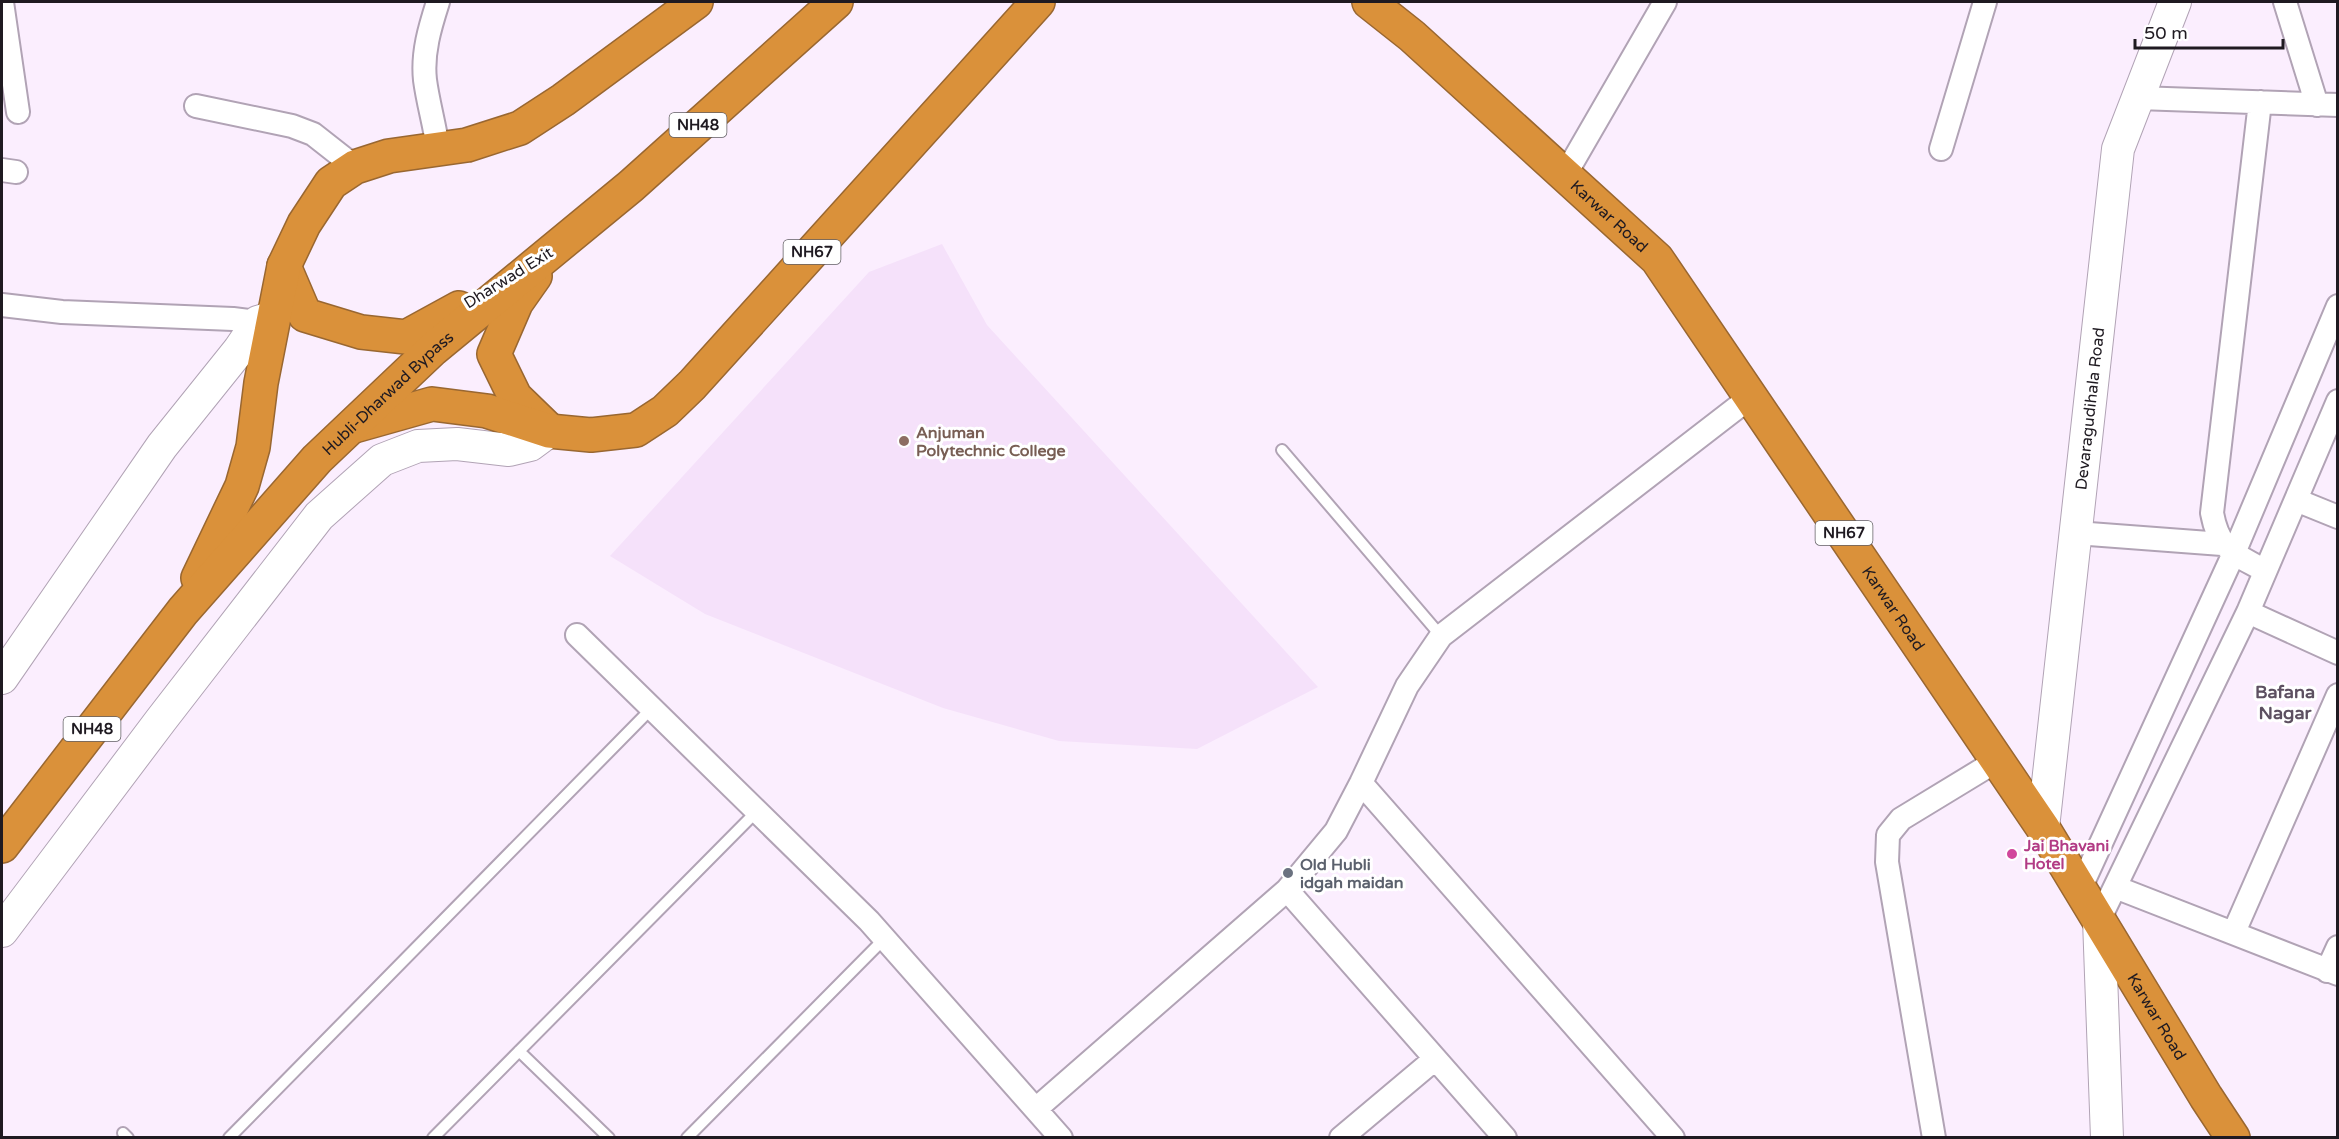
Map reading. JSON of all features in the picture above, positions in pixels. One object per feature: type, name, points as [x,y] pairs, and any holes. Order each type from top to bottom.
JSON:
[{"type":"highway","points":[[183,611],[242,486],[253,447],[266,320],[285,266],[304,224],[331,183],[355,167],[389,156],[467,146],[520,128],[563,100],[696,2]]},
{"type":"highway","name":"Hubli-Dharwad Bypass","points":[[2,846],[183,611],[271,509],[349,427],[433,349],[631,186],[836,2]]},
{"type":"highway","name":"NH67","points":[[549,431],[591,435],[636,429],[665,411],[692,385],[1038,2]]},
{"type":"highway","name":"Karwar Road","points":[[1369,2],[1412,36],[1658,259],[2043,828],[2233,1137]]},
{"type":"highway","points":[[549,431],[515,397],[494,354],[516,303],[558,246]]},
{"type":"highway","name":"Dharwad Exit","points":[[285,266],[305,315],[361,332],[406,337],[458,308],[558,246]]},
{"type":"highway","points":[[349,427],[432,404],[487,411],[549,431]]},
{"type":"street","points":[[2,2],[18,112]]},
{"type":"street","points":[[438,2],[425,50],[424,77],[435,122],[438,149]]},
{"type":"street","points":[[1565,175],[1665,2]]},
{"type":"street","points":[[1941,149],[1985,2]]},
{"type":"street","name":"Devaragudihala Road","points":[[2043,828],[2118,149],[2175,2]]},
{"type":"street","points":[[2138,98],[2327,105],[2305,62],[2285,2]]},
{"type":"street","points":[[2260,102],[2212,513],[2215,530],[2228,548],[2265,571]]},
{"type":"street","points":[[196,106],[292,126],[313,134],[355,167]]},
{"type":"street","points":[[2,305],[62,312],[266,320]]},
{"type":"street","points":[[2080,889],[2228,548],[2337,306]]},
{"type":"street","points":[[2,678],[162,446],[266,320]]},
{"type":"street","points":[[1037,1108],[1287,890],[1336,831],[1407,686],[1441,636],[1752,396]]},
{"type":"street","points":[[2107,1137],[2099,920],[2248,612],[2337,401]]},
{"type":"street","points":[[2,931],[319,516],[382,459],[409,449],[418,446],[458,444],[509,450],[530,445],[549,431]]},
{"type":"street","points":[[2296,500],[2337,517]]},
{"type":"street","points":[[2076,533],[2228,548]]},
{"type":"street","points":[[2248,612],[2337,653]]},
{"type":"street","points":[[578,635],[885,938],[1061,1137]]},
{"type":"street","points":[[2234,932],[2337,695]]},
{"type":"street","points":[[1934,1137],[1887,862],[1888,835],[1901,819],[1998,760]]},
{"type":"street","points":[[1361,783],[1673,1137]]},
{"type":"street","points":[[2115,887],[2332,972],[2337,947]]},
{"type":"street","points":[[1287,890],[1505,1137]]},
{"type":"street","points":[[1341,1137],[1435,1059]]},
{"type":"lane","points":[[1282,450],[1441,636]]},
{"type":"lane","points":[[229,1137],[652,708]]},
{"type":"lane","points":[[433,1137],[757,811]]},
{"type":"lane","points":[[687,1137],[885,938]]},
{"type":"lane","points":[[519,1051],[609,1137]]},
{"type":"shaded area","name":"Anjuman Polytechnic College","points":[[942,244],[987,325],[1318,687],[1197,749],[1059,741],[943,708],[705,614],[610,556],[869,272]]},
{"type":"place","name":"Anjuman Polytechnic College","points":[[904,441]]},
{"type":"place","name":"Jai Bhavani Hotel","points":[[2012,854]]},
{"type":"place","name":"Old Hubli idgah maidan","points":[[1288,873]]},
{"type":"district","name":"Bafana Nagar","points":[[2285,702]]}]
